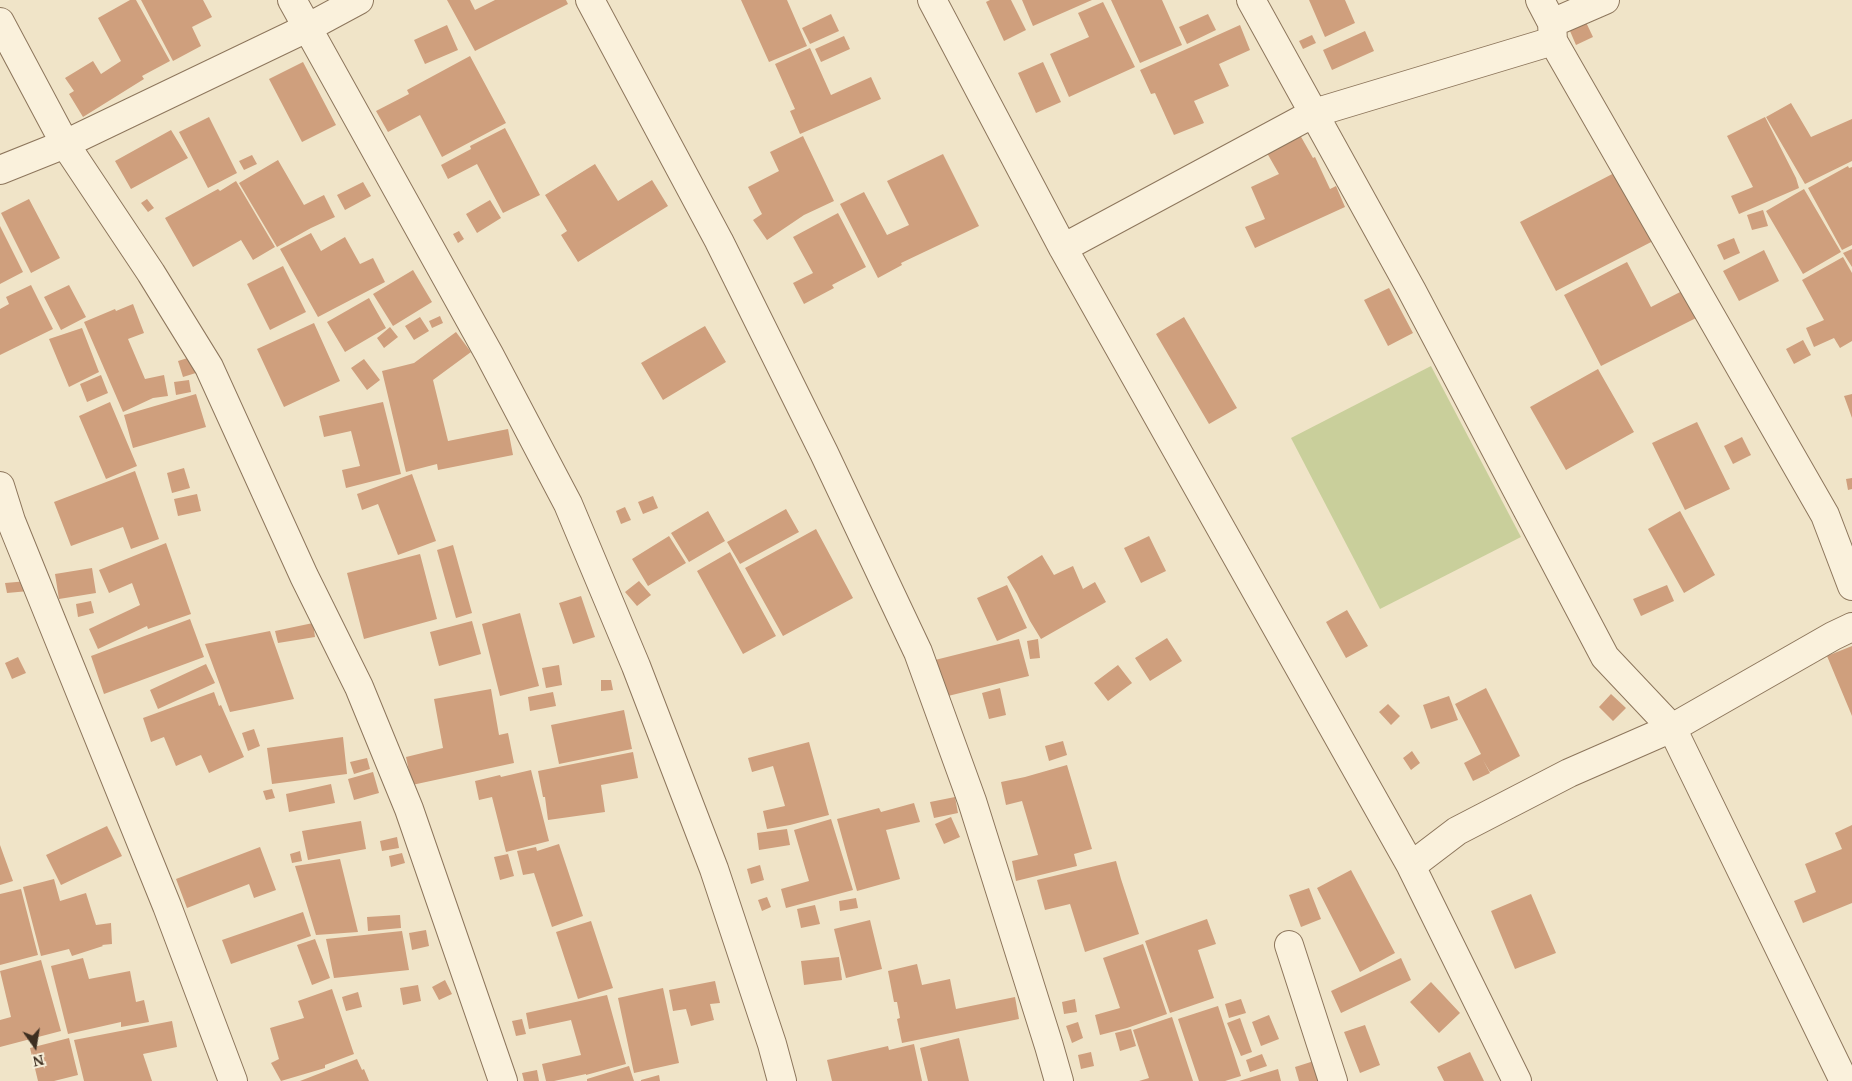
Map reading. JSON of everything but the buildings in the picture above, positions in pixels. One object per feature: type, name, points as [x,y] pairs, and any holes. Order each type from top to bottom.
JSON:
[{"type":"street","points":[[292,0],[489,354],[568,504],[636,666],[714,868],[772,1044],[782,1081]]},
{"type":"street","points":[[0,170],[65,144],[307,28],[359,0]]},
{"type":"street","points":[[590,0],[719,241],[824,453],[918,652],[972,801],[1059,1081]]},
{"type":"street","points":[[932,0],[1063,248],[1410,866],[1517,1081]]},
{"type":"street","points":[[1250,0],[1412,291],[1605,657],[1672,728],[1844,1081]]},
{"type":"street","points":[[1063,248],[1314,114],[1605,0]]},
{"type":"street","points":[[0,22],[65,144],[151,273],[209,368],[304,576],[359,687],[409,809],[503,1081]]},
{"type":"street","points":[[1548,22],[1825,514],[1852,586]]},
{"type":"street","points":[[0,486],[14,530],[167,906],[234,1081]]},
{"type":"street","points":[[1410,866],[1457,831],[1569,773],[1672,728],[1852,627]]},
{"type":"street","points":[[1289,945],[1333,1081]]},
{"type":"green space","points":[[1431,366],[1521,537],[1380,609],[1291,438]]}]
